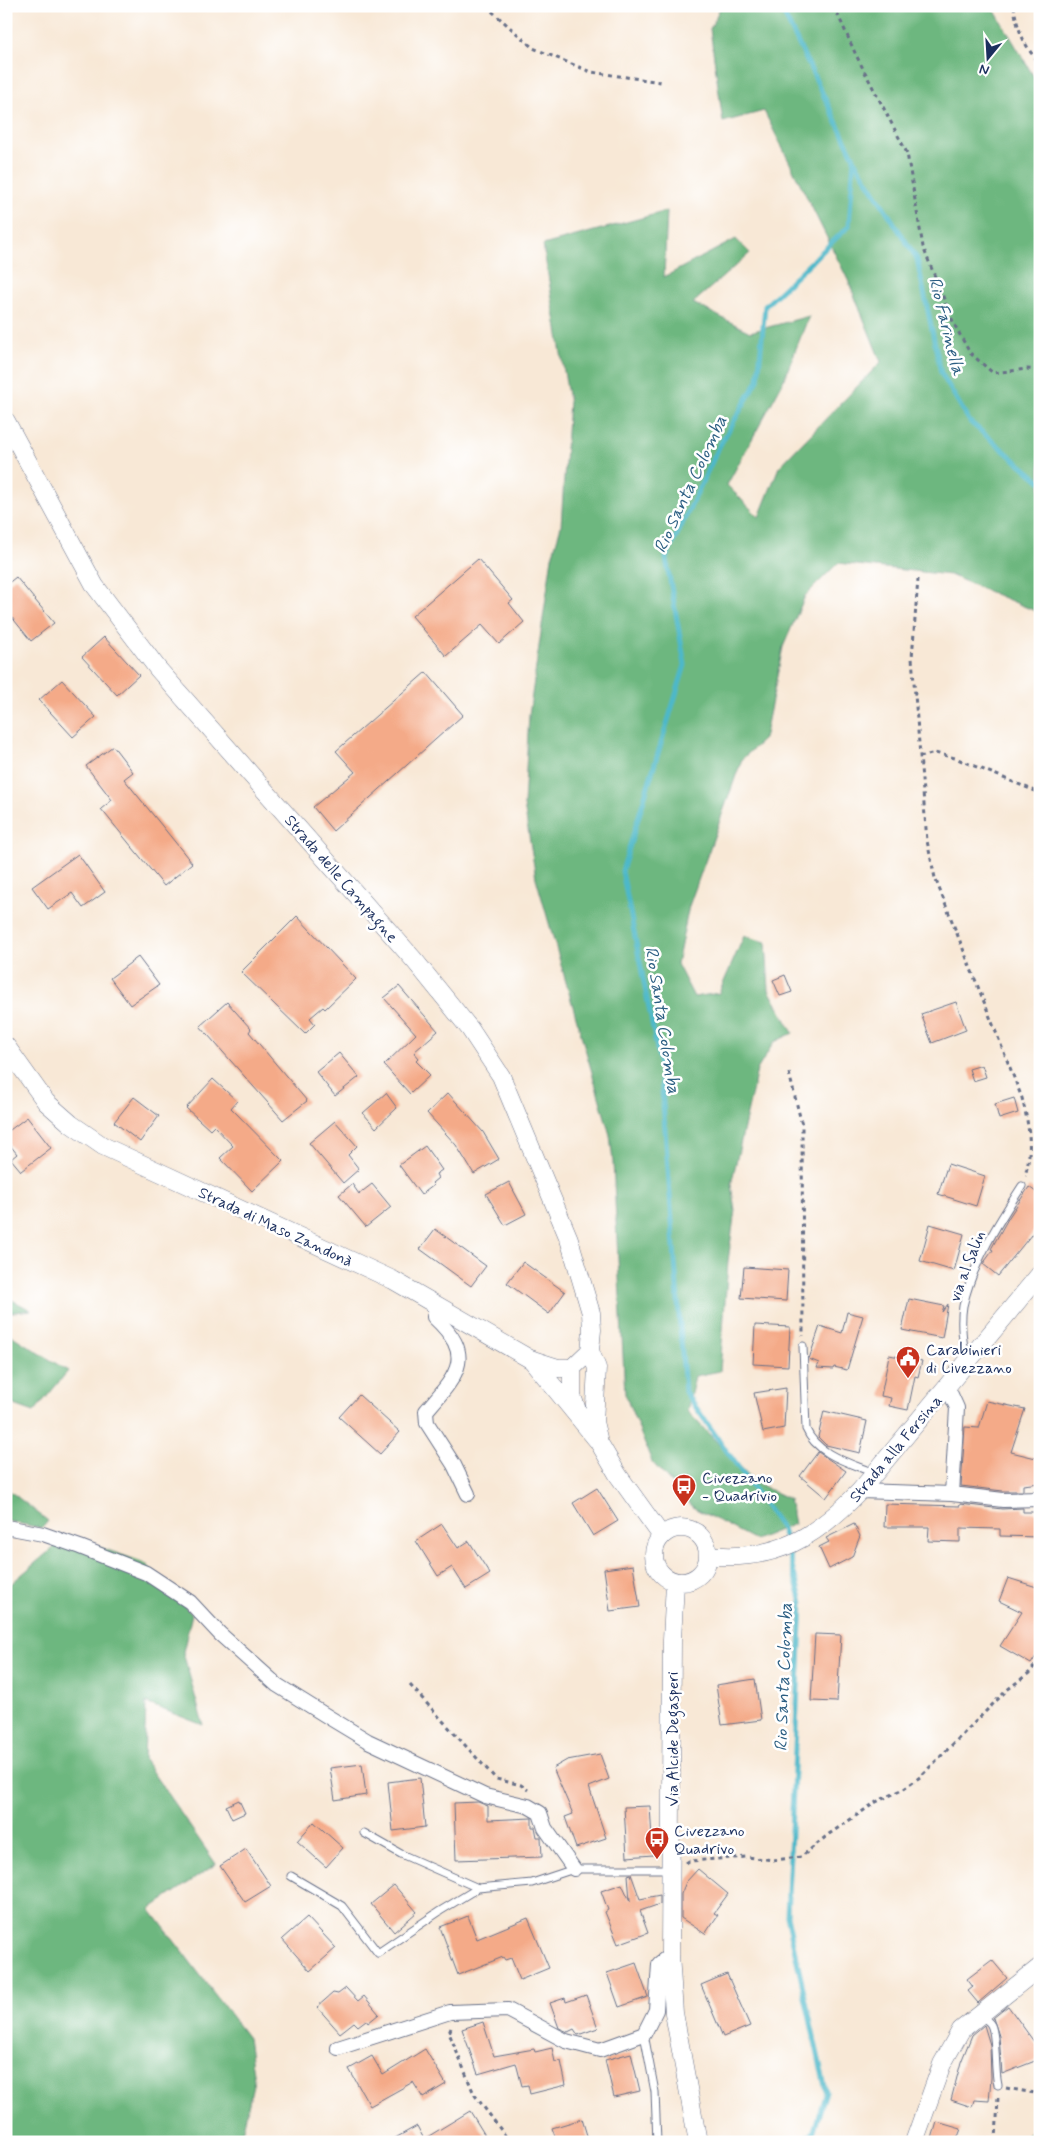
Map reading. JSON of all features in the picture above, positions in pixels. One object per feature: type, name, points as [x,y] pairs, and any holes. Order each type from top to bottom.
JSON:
[{"type":"street","name":"Strada delle Campagne","points":[[6,421],[95,586],[106,601],[158,669],[415,961],[470,1029],[501,1076],[569,1239],[591,1313],[590,1351]]},
{"type":"street","name":"Strada di Maso Zandonà","points":[[6,1046],[46,1102],[71,1124],[103,1146],[393,1280],[530,1359],[558,1368],[572,1368]]},
{"type":"street","name":"Strada alla Fersina","points":[[708,1554],[729,1556],[756,1554],[798,1542],[835,1517],[860,1492],[1040,1274]]},
{"type":"street","points":[[437,1304],[434,1317],[448,1330],[456,1343],[460,1362],[449,1383],[426,1410],[425,1416],[427,1423],[454,1465],[468,1494]]},
{"type":"street","points":[[578,1416],[572,1396],[572,1368],[590,1351],[597,1368],[594,1422],[598,1441]]},
{"type":"street","points":[[530,1359],[598,1441],[618,1475],[661,1535]]},
{"type":"street","points":[[572,1368],[595,1400]]},
{"type":"street","points":[[947,1386],[957,1408],[952,1494]]},
{"type":"street","points":[[860,1492],[952,1494],[1003,1500],[1040,1499]]},
{"type":"street","points":[[6,1528],[43,1534],[80,1546],[146,1573],[190,1602],[220,1634],[277,1685],[330,1718],[368,1741],[485,1796],[528,1806],[540,1813],[545,1828],[574,1869]]},
{"type":"street","points":[[685,1528],[697,1532],[705,1542],[708,1554],[706,1567],[699,1577],[688,1582],[675,1583],[662,1576],[654,1564],[653,1548],[661,1535],[672,1529],[685,1528]]},
{"type":"street","name":"Via Alcide Degasperi","points":[[675,1583],[672,1640],[670,1955],[674,2013],[698,2142]]},
{"type":"street","points":[[338,2048],[450,2012],[508,2010],[566,2041],[600,2050],[644,2034],[656,2010],[658,1964],[670,1955]]},
{"type":"street","points":[[914,2142],[942,2064],[961,2030],[978,2014],[1040,1967]]},
{"type":"lane","name":"via al Salin","points":[[966,1362],[962,1332],[963,1307],[992,1233],[1022,1186]]},
{"type":"lane","points":[[803,1346],[806,1429],[811,1441],[822,1450],[875,1474]]},
{"type":"lane","points":[[364,1834],[401,1854],[478,1888]]},
{"type":"lane","points":[[291,1876],[342,1906],[378,1953],[478,1888],[532,1883],[574,1869],[672,1869]]},
{"type":"lane","points":[[978,2014],[991,2023],[994,2033],[994,2069],[998,2085]]},
{"type":"lane","points":[[644,2034],[655,2092],[657,2142]]},
{"type":"path","points":[[486,6],[533,48],[592,72],[661,82]]},
{"type":"path","points":[[834,6],[856,55],[907,153],[923,247],[954,324],[970,353],[993,373],[1026,369],[1040,370]]},
{"type":"path","points":[[1014,6],[1015,18],[1024,41],[1040,63]]},
{"type":"path","points":[[918,579],[912,658],[927,841],[935,878],[1022,1098],[1030,1132],[1028,1164],[1022,1186]]},
{"type":"path","points":[[920,757],[935,753],[955,758],[1040,793]]},
{"type":"path","points":[[789,1073],[802,1125],[803,1346]]},
{"type":"path","points":[[672,1869],[689,1861],[747,1857],[783,1860],[802,1858],[829,1834],[876,1802],[904,1789],[920,1776],[1001,1696],[1029,1673],[1040,1660]]},
{"type":"path","points":[[410,1685],[496,1779],[520,1785],[539,1798],[540,1813]]},
{"type":"path","points":[[460,2012],[449,2033],[451,2040],[474,2094],[510,2142]]},
{"type":"path","points":[[996,2142],[998,2085],[1040,2094]]},
{"type":"green space","points":[[721,6],[992,6],[1040,87],[1040,613],[950,575],[838,563],[805,596],[783,647],[764,739],[742,759],[689,906],[677,964],[694,997],[719,993],[744,936],[766,942],[769,990],[793,1033],[774,1042],[757,1070],[731,1185],[735,1210],[728,1261],[720,1371],[695,1376],[687,1411],[756,1483],[789,1499],[794,1524],[755,1540],[694,1508],[652,1462],[625,1394],[610,1135],[536,878],[524,805],[529,715],[552,557],[561,526],[569,401],[543,245],[667,211],[664,277],[736,239],[750,253],[693,303],[750,332],[809,316],[782,384],[727,485],[759,517],[779,467],[881,362],[848,280],[764,111],[723,122],[710,29]]},
{"type":"green space","points":[[6,1297],[31,1310],[6,1313]]},
{"type":"green space","points":[[6,1332],[68,1371],[34,1412],[6,1402]]},
{"type":"green space","points":[[6,1488],[48,1521],[42,1528],[6,1521]]},
{"type":"green space","points":[[67,1536],[145,1563],[192,1614],[183,1652],[203,1725],[146,1703],[144,1760],[216,1864],[150,1909],[248,2038],[254,2080],[240,2142],[6,2142],[6,1588]]},
{"type":"green space","points":[[1040,2124],[1040,2142],[1019,2142]]},
{"type":"building","points":[[478,559],[513,600],[509,603],[524,622],[499,644],[482,625],[446,656],[412,616]]},
{"type":"building","points":[[16,577],[54,623],[31,641],[6,610],[6,585]]},
{"type":"building","points":[[104,637],[139,675],[117,695],[82,657]]},
{"type":"building","points":[[426,672],[463,715],[333,831],[313,807],[355,772],[336,751]]},
{"type":"building","points":[[62,680],[96,717],[73,737],[39,700]]},
{"type":"building","points":[[113,746],[133,772],[124,779],[192,863],[164,886],[101,809],[112,800],[86,766]]},
{"type":"building","points":[[78,854],[105,892],[83,908],[72,893],[48,909],[32,887]]},
{"type":"building","points":[[297,916],[356,979],[325,1009],[323,1007],[310,1018],[315,1024],[305,1034],[241,972]]},
{"type":"building","points":[[138,957],[159,985],[130,1005],[110,978]]},
{"type":"building","points":[[785,975],[792,992],[780,996],[773,980]]},
{"type":"building","points":[[399,986],[438,1031],[414,1052],[419,1058],[416,1061],[430,1075],[410,1094],[384,1065],[416,1034],[384,998]]},
{"type":"building","points":[[227,1002],[251,1029],[249,1032],[307,1101],[283,1120],[200,1026]]},
{"type":"building","points":[[956,1002],[966,1030],[932,1043],[921,1014]]},
{"type":"building","points":[[339,1053],[359,1077],[335,1096],[316,1072]]},
{"type":"building","points":[[982,1065],[986,1077],[973,1081],[969,1069]]},
{"type":"building","points":[[213,1079],[237,1101],[231,1108],[283,1161],[252,1191],[220,1158],[233,1146],[214,1126],[210,1130],[186,1108]]},
{"type":"building","points":[[386,1093],[397,1108],[376,1128],[363,1113]]},
{"type":"building","points":[[448,1093],[483,1132],[499,1159],[474,1174],[456,1145],[427,1113]]},
{"type":"building","points":[[134,1097],[159,1116],[140,1142],[114,1122]]},
{"type":"building","points":[[1014,1098],[1018,1113],[999,1119],[995,1104]]},
{"type":"building","points":[[27,1117],[51,1148],[21,1171],[11,1159],[17,1154],[6,1140],[6,1133]]},
{"type":"building","points":[[335,1121],[357,1146],[348,1155],[359,1169],[343,1183],[309,1143]]},
{"type":"building","points":[[425,1146],[442,1170],[436,1174],[438,1178],[432,1183],[434,1185],[421,1195],[399,1165]]},
{"type":"building","points":[[948,1164],[985,1176],[976,1206],[938,1194]]},
{"type":"building","points":[[509,1182],[526,1214],[505,1225],[486,1194]]},
{"type":"building","points":[[352,1184],[359,1194],[372,1184],[391,1207],[366,1227],[339,1195]]},
{"type":"building","points":[[1029,1187],[1040,1195],[1040,1224],[998,1276],[983,1264],[993,1250],[991,1249],[1009,1217]]},
{"type":"building","points":[[930,1224],[964,1234],[954,1271],[920,1261]]},
{"type":"building","points":[[435,1229],[486,1266],[471,1286],[420,1249]]},
{"type":"building","points":[[523,1262],[565,1292],[549,1314],[507,1283]]},
{"type":"building","points":[[744,1267],[788,1270],[786,1301],[741,1298]]},
{"type":"building","points":[[909,1299],[944,1306],[942,1312],[948,1304],[942,1338],[902,1330]]},
{"type":"building","points":[[847,1312],[863,1316],[847,1370],[834,1367],[833,1369],[817,1368],[819,1363],[809,1359],[820,1326],[842,1333]]},
{"type":"building","points":[[755,1325],[790,1327],[788,1366],[753,1364]]},
{"type":"building","points":[[889,1355],[922,1361],[918,1377],[915,1376],[908,1410],[889,1406],[891,1398],[881,1396]]},
{"type":"building","points":[[786,1388],[784,1428],[763,1432],[754,1393]]},
{"type":"building","points":[[359,1395],[400,1432],[380,1454],[339,1417]]},
{"type":"building","points":[[987,1401],[1025,1409],[1011,1452],[1040,1459],[1040,1483],[1023,1485],[1023,1491],[1003,1491],[961,1486],[965,1427],[979,1428]]},
{"type":"building","points":[[824,1411],[867,1421],[860,1453],[826,1445],[818,1437]]},
{"type":"building","points":[[818,1452],[846,1471],[826,1498],[800,1476]]},
{"type":"building","points":[[597,1488],[618,1521],[593,1536],[573,1503]]},
{"type":"building","points":[[885,1504],[960,1506],[960,1504],[1002,1509],[1023,1508],[1023,1512],[1040,1512],[1040,1537],[1000,1536],[1000,1529],[960,1528],[960,1542],[928,1541],[929,1527],[884,1527]]},
{"type":"building","points":[[442,1524],[458,1548],[469,1541],[490,1574],[466,1589],[452,1567],[438,1576],[416,1541]]},
{"type":"building","points":[[854,1524],[860,1536],[852,1557],[829,1569],[819,1547],[829,1542],[826,1538]]},
{"type":"building","points":[[633,1565],[640,1607],[610,1611],[604,1569]]},
{"type":"building","points":[[1008,1578],[1040,1588],[1040,1650],[1031,1664],[1000,1646],[1022,1612],[999,1601]]},
{"type":"building","points":[[815,1634],[841,1635],[837,1702],[811,1701]]},
{"type":"building","points":[[755,1679],[761,1720],[722,1725],[716,1685]]},
{"type":"building","points":[[600,1754],[609,1779],[589,1787],[606,1838],[576,1848],[565,1817],[573,1814],[553,1768],[567,1760]]},
{"type":"building","points":[[362,1764],[366,1795],[335,1800],[330,1768]]},
{"type":"building","points":[[420,1778],[425,1827],[393,1831],[388,1782]]},
{"type":"building","points":[[239,1800],[245,1813],[232,1819],[226,1806]]},
{"type":"building","points":[[478,1802],[488,1806],[488,1820],[532,1818],[532,1827],[535,1827],[537,1837],[541,1837],[542,1857],[456,1860],[454,1803]]},
{"type":"building","points":[[650,1806],[653,1855],[627,1857],[624,1807]]},
{"type":"building","points":[[314,1822],[343,1848],[326,1867],[297,1841]]},
{"type":"building","points":[[246,1849],[271,1886],[245,1902],[220,1866]]},
{"type":"building","points":[[698,1869],[728,1894],[714,1913],[718,1915],[705,1934],[681,1918],[681,1894],[686,1882]]},
{"type":"building","points":[[631,1874],[640,1899],[660,1895],[660,1904],[640,1911],[648,1933],[618,1944],[605,1912],[608,1910],[601,1891],[622,1884],[630,1901],[628,1875]]},
{"type":"building","points":[[394,1885],[417,1912],[394,1932],[371,1904]]},
{"type":"building","points":[[468,1916],[477,1939],[528,1918],[549,1968],[520,1980],[511,1958],[505,1960],[503,1957],[458,1975],[440,1927]]},
{"type":"building","points":[[307,1917],[336,1948],[310,1971],[282,1939]]},
{"type":"building","points":[[992,1960],[1007,1978],[978,2003],[968,1991],[973,1987],[967,1979]]},
{"type":"building","points":[[636,1963],[648,1997],[619,2007],[607,1973]]},
{"type":"building","points":[[727,1974],[750,2026],[723,2037],[701,1985]]},
{"type":"building","points":[[346,1988],[358,2001],[364,1996],[379,2014],[368,2023],[366,2020],[358,2026],[354,2022],[340,2033],[317,2007],[333,1993],[338,1994]]},
{"type":"building","points":[[586,1995],[598,2028],[578,2035],[574,2029],[568,2032],[559,2028],[550,2003],[565,1998],[566,2002]]},
{"type":"building","points":[[1008,2006],[1040,2050],[1040,2059],[1002,2074],[999,2036],[993,2018]]},
{"type":"building","points":[[483,2022],[494,2056],[534,2049],[535,2052],[552,2048],[555,2062],[561,2061],[566,2085],[530,2094],[528,2085],[522,2086],[516,2063],[478,2074],[462,2029]]},
{"type":"building","points":[[984,2025],[990,2045],[991,2078],[989,2101],[974,2100],[972,2107],[951,2100],[961,2062],[972,2035]]},
{"type":"building","points":[[425,2049],[446,2084],[423,2098],[413,2082],[370,2106],[349,2069],[372,2056],[383,2075]]},
{"type":"building","points":[[631,2053],[640,2091],[614,2097],[605,2060]]},
{"type":"building","points":[[470,2111],[486,2137],[478,2142],[388,2142],[417,2126],[424,2139]]},
{"type":"building","points":[[582,2119],[589,2142],[557,2142],[552,2128]]},
{"type":"building","points":[[937,2122],[961,2129],[956,2142],[931,2142]]},
{"type":"waterway","name":"Rio Santa Colomba","points":[[780,6],[854,158],[849,226],[765,306],[758,380],[720,445],[666,558],[685,665],[622,871],[660,1064],[685,1392],[782,1529],[802,1603],[787,1916],[826,2091],[813,2133],[803,2142]]},
{"type":"waterway","name":"Rio Farinella","points":[[854,160],[917,259],[941,373],[970,422],[1040,481]]},
{"type":"place","name":"Carabinieri di Civezzano","points":[[908,1379]]},
{"type":"place","name":"Civezzano - Quadrivio","points":[[684,1507]]},
{"type":"place","name":"Civezzano Quadrivo","points":[[657,1860]]}]
